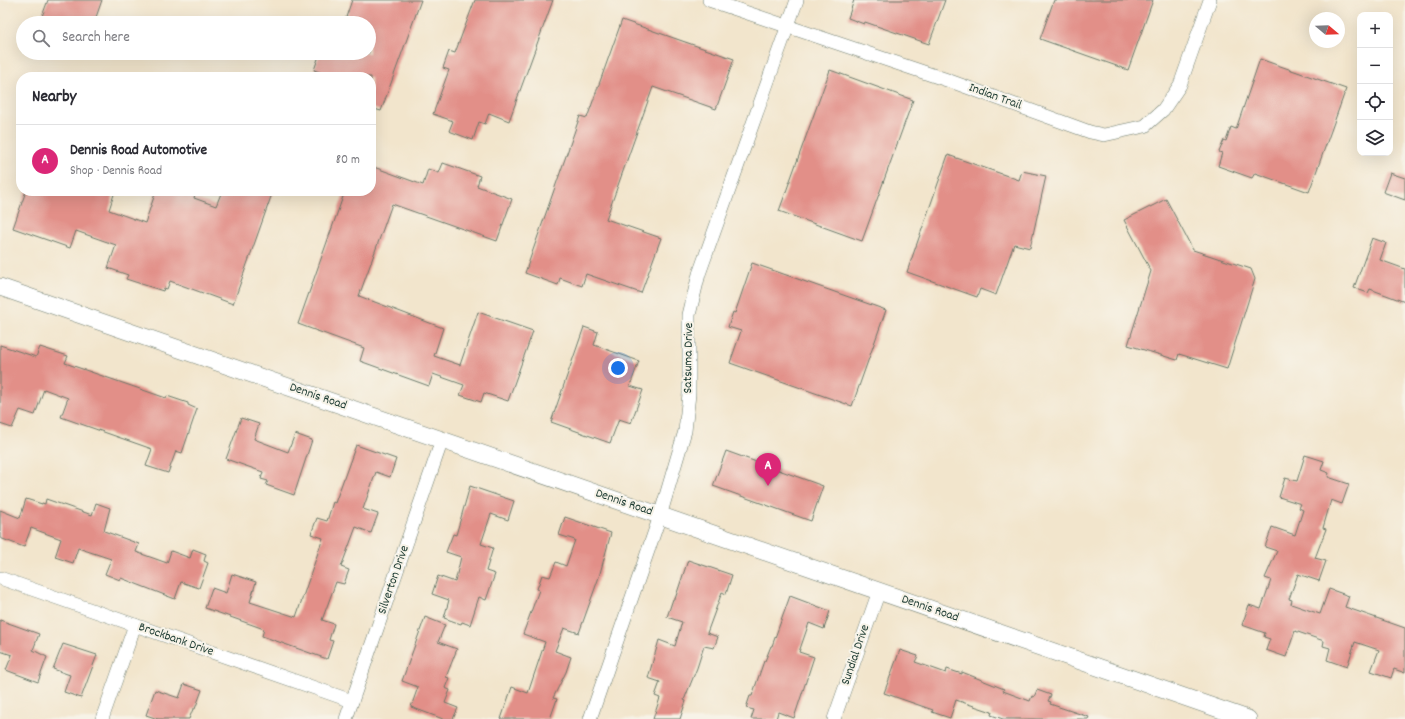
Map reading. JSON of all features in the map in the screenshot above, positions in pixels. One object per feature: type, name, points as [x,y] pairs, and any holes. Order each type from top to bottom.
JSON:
[{"type":"street","name":"Indian Trail","points":[[710,0],[950,81],[1090,132],[1104,134],[1145,126],[1163,110],[1180,85],[1210,0]]},
{"type":"street","name":"Satsuma Drive","points":[[590,719],[660,516],[685,431],[689,394],[689,315],[699,274],[797,0]]},
{"type":"street","name":"Dennis Road","points":[[0,287],[1248,719]]},
{"type":"street","name":"Silverton Drive","points":[[346,719],[442,440]]},
{"type":"street","name":"Brockbank Drive","points":[[0,578],[352,701]]},
{"type":"street","name":"Sundial Drive","points":[[834,719],[879,591]]},
{"type":"street","points":[[102,719],[134,625]]},
{"type":"building","points":[[48,0],[102,0],[96,16],[42,16]]},
{"type":"building","points":[[352,0],[421,0],[381,111],[376,110],[376,72],[319,72],[314,70],[318,60],[376,60],[376,16],[346,16]]},
{"type":"building","points":[[475,0],[553,0],[509,121],[489,113],[485,124],[479,122],[473,140],[449,131],[453,121],[433,114],[449,70],[443,68],[449,51],[455,53]]},
{"type":"building","points":[[854,0],[945,0],[929,44],[865,22],[864,24],[848,18]]},
{"type":"building","points":[[1054,0],[1153,0],[1128,70],[1040,39]]},
{"type":"building","points":[[622,20],[734,59],[716,109],[653,87],[606,219],[661,238],[641,293],[586,274],[582,286],[560,278],[558,285],[525,273],[580,116],[587,118]]},
{"type":"building","points":[[1260,59],[1346,89],[1309,192],[1255,173],[1252,178],[1218,166],[1222,153],[1219,152],[1224,140],[1226,141],[1231,127],[1236,129]]},
{"type":"building","points":[[830,70],[913,100],[862,241],[779,211]]},
{"type":"building","points":[[948,155],[1019,180],[1022,171],[1046,176],[1030,248],[1014,244],[996,295],[980,289],[977,297],[907,272]]},
{"type":"building","points":[[443,163],[480,176],[477,186],[512,199],[497,241],[392,204],[359,296],[443,328],[434,356],[460,365],[478,312],[533,331],[508,401],[484,393],[481,402],[460,395],[464,385],[433,374],[429,386],[360,361],[364,348],[298,324],[343,196],[376,196],[376,168],[423,185],[428,169],[439,173]]},
{"type":"building","points":[[1390,173],[1405,178],[1405,200],[1383,192]]},
{"type":"building","points":[[24,196],[113,196],[109,210],[145,223],[154,196],[195,196],[194,198],[216,206],[220,196],[271,196],[233,304],[170,281],[167,289],[164,288],[163,291],[126,279],[128,275],[108,268],[116,245],[76,231],[70,248],[13,228]]},
{"type":"building","points":[[1166,199],[1193,250],[1251,269],[1255,279],[1227,369],[1179,354],[1177,360],[1128,345],[1151,271],[1124,220]]},
{"type":"building","points":[[1372,238],[1386,243],[1380,260],[1405,269],[1405,302],[1370,289],[1368,293],[1354,288]]},
{"type":"building","points":[[752,263],[886,310],[852,406],[730,363],[741,331],[728,327],[733,312],[735,313]]},
{"type":"building","points":[[584,327],[598,332],[594,345],[639,361],[630,386],[643,390],[631,423],[619,419],[610,443],[551,422]]},
{"type":"building","points":[[0,345],[36,357],[40,347],[68,356],[65,363],[166,398],[167,396],[188,403],[188,405],[197,409],[182,453],[176,451],[168,473],[146,466],[152,449],[61,417],[68,398],[44,389],[35,415],[20,410],[12,428],[0,424]]},
{"type":"building","points":[[241,418],[259,424],[254,439],[288,452],[295,434],[312,440],[294,495],[266,485],[268,481],[261,479],[263,472],[226,459]]},
{"type":"building","points":[[356,445],[396,459],[390,477],[376,472],[363,509],[378,514],[371,533],[356,527],[341,567],[349,570],[344,584],[336,582],[322,620],[334,624],[329,640],[333,641],[327,659],[262,636],[264,629],[205,608],[212,588],[226,593],[232,574],[256,582],[250,602],[296,617],[323,538],[311,534],[317,518],[327,521]]},
{"type":"building","points":[[726,451],[823,486],[811,521],[713,486]]},
{"type":"building","points":[[1305,455],[1324,461],[1321,470],[1329,473],[1328,477],[1349,484],[1342,504],[1331,500],[1323,528],[1326,529],[1315,558],[1326,561],[1319,581],[1298,574],[1289,599],[1292,600],[1291,604],[1320,614],[1329,589],[1349,596],[1345,607],[1405,628],[1405,673],[1394,669],[1391,678],[1371,671],[1379,650],[1355,642],[1347,667],[1327,660],[1330,648],[1323,646],[1324,641],[1295,631],[1286,657],[1266,650],[1270,639],[1264,637],[1265,633],[1242,625],[1249,605],[1261,609],[1271,580],[1265,578],[1277,551],[1265,547],[1272,527],[1295,535],[1303,510],[1299,508],[1301,504],[1279,497],[1285,478],[1297,481]]},
{"type":"building","points":[[470,486],[514,501],[508,520],[491,514],[481,544],[493,548],[486,571],[495,574],[486,600],[479,597],[470,625],[462,622],[461,624],[444,618],[449,600],[432,594],[438,576],[455,582],[461,557],[446,552],[453,534],[456,535]]},
{"type":"building","points":[[26,499],[45,504],[46,499],[92,515],[96,503],[110,508],[104,531],[139,544],[136,552],[167,563],[171,551],[190,558],[193,549],[206,554],[204,561],[208,563],[199,588],[181,582],[175,599],[121,578],[120,580],[105,574],[111,559],[78,548],[73,563],[55,557],[61,539],[31,528],[24,547],[0,538],[0,510],[20,518]]},
{"type":"building","points":[[565,517],[611,533],[599,577],[579,633],[564,628],[555,651],[571,657],[566,672],[553,698],[557,699],[550,719],[501,719],[512,687],[528,693],[545,642],[523,634],[539,590],[537,589],[542,575],[550,577],[556,562],[566,566],[575,540],[559,535]]},
{"type":"building","points":[[688,560],[732,575],[726,594],[722,592],[707,633],[718,637],[714,648],[704,646],[684,700],[686,701],[680,719],[653,719],[660,698],[655,696],[660,682],[648,678],[659,640],[675,646],[682,622],[667,617],[673,599],[675,599]]},
{"type":"building","points":[[790,596],[830,611],[824,629],[809,623],[799,652],[814,657],[794,718],[778,712],[776,719],[751,719],[754,710],[746,708],[750,696],[752,696],[764,661],[772,646]]},
{"type":"building","points":[[425,617],[445,625],[438,642],[457,649],[446,677],[449,678],[445,688],[450,690],[445,703],[458,708],[453,719],[443,719],[411,707],[418,687],[402,681]]},
{"type":"building","points":[[0,620],[39,634],[33,650],[47,657],[38,682],[6,670],[12,655],[0,651]]},
{"type":"building","points":[[63,644],[97,655],[81,698],[64,692],[70,675],[53,669]]},
{"type":"building","points":[[900,650],[918,656],[915,662],[946,673],[947,669],[962,674],[962,672],[1004,689],[1003,691],[1030,701],[1032,696],[1034,697],[1037,690],[1051,695],[1048,701],[1051,702],[1050,704],[1089,717],[1088,719],[1003,719],[991,715],[992,712],[956,700],[950,718],[932,712],[933,710],[884,693]]},
{"type":"building","points":[[184,684],[202,690],[195,709],[193,709],[189,719],[158,719],[146,715],[155,690],[179,698]]},
{"type":"place","name":"Dennis Road Automotive","points":[[768,486]]}]
